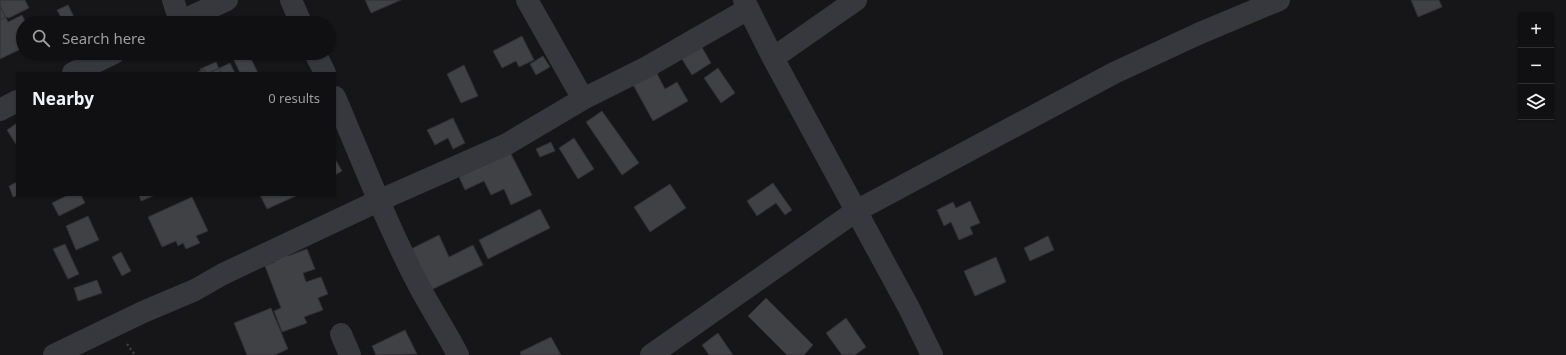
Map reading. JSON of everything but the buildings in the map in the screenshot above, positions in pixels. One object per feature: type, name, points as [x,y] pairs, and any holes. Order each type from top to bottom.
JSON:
[{"type":"street","points":[[173,0],[177,16]]},
{"type":"street","points":[[191,16],[227,0]]},
{"type":"street","points":[[291,0],[298,16]]},
{"type":"street","points":[[527,0],[583,99]]},
{"type":"street","points":[[772,58],[856,0]]},
{"type":"street","points":[[651,355],[678,338],[727,301],[856,211],[1114,73],[1198,34],[1279,0]]},
{"type":"street","points":[[54,355],[143,312],[195,290],[223,274],[378,201],[507,144],[583,99],[647,67],[746,4],[772,58],[909,308],[932,355]]},
{"type":"street","points":[[75,72],[100,60]]},
{"type":"street","points":[[318,60],[324,72]]},
{"type":"street","points":[[336,99],[378,201],[419,287],[448,335],[458,355]]},
{"type":"street","points":[[0,110],[16,102]]},
{"type":"street","points":[[341,334],[350,355]]}]
